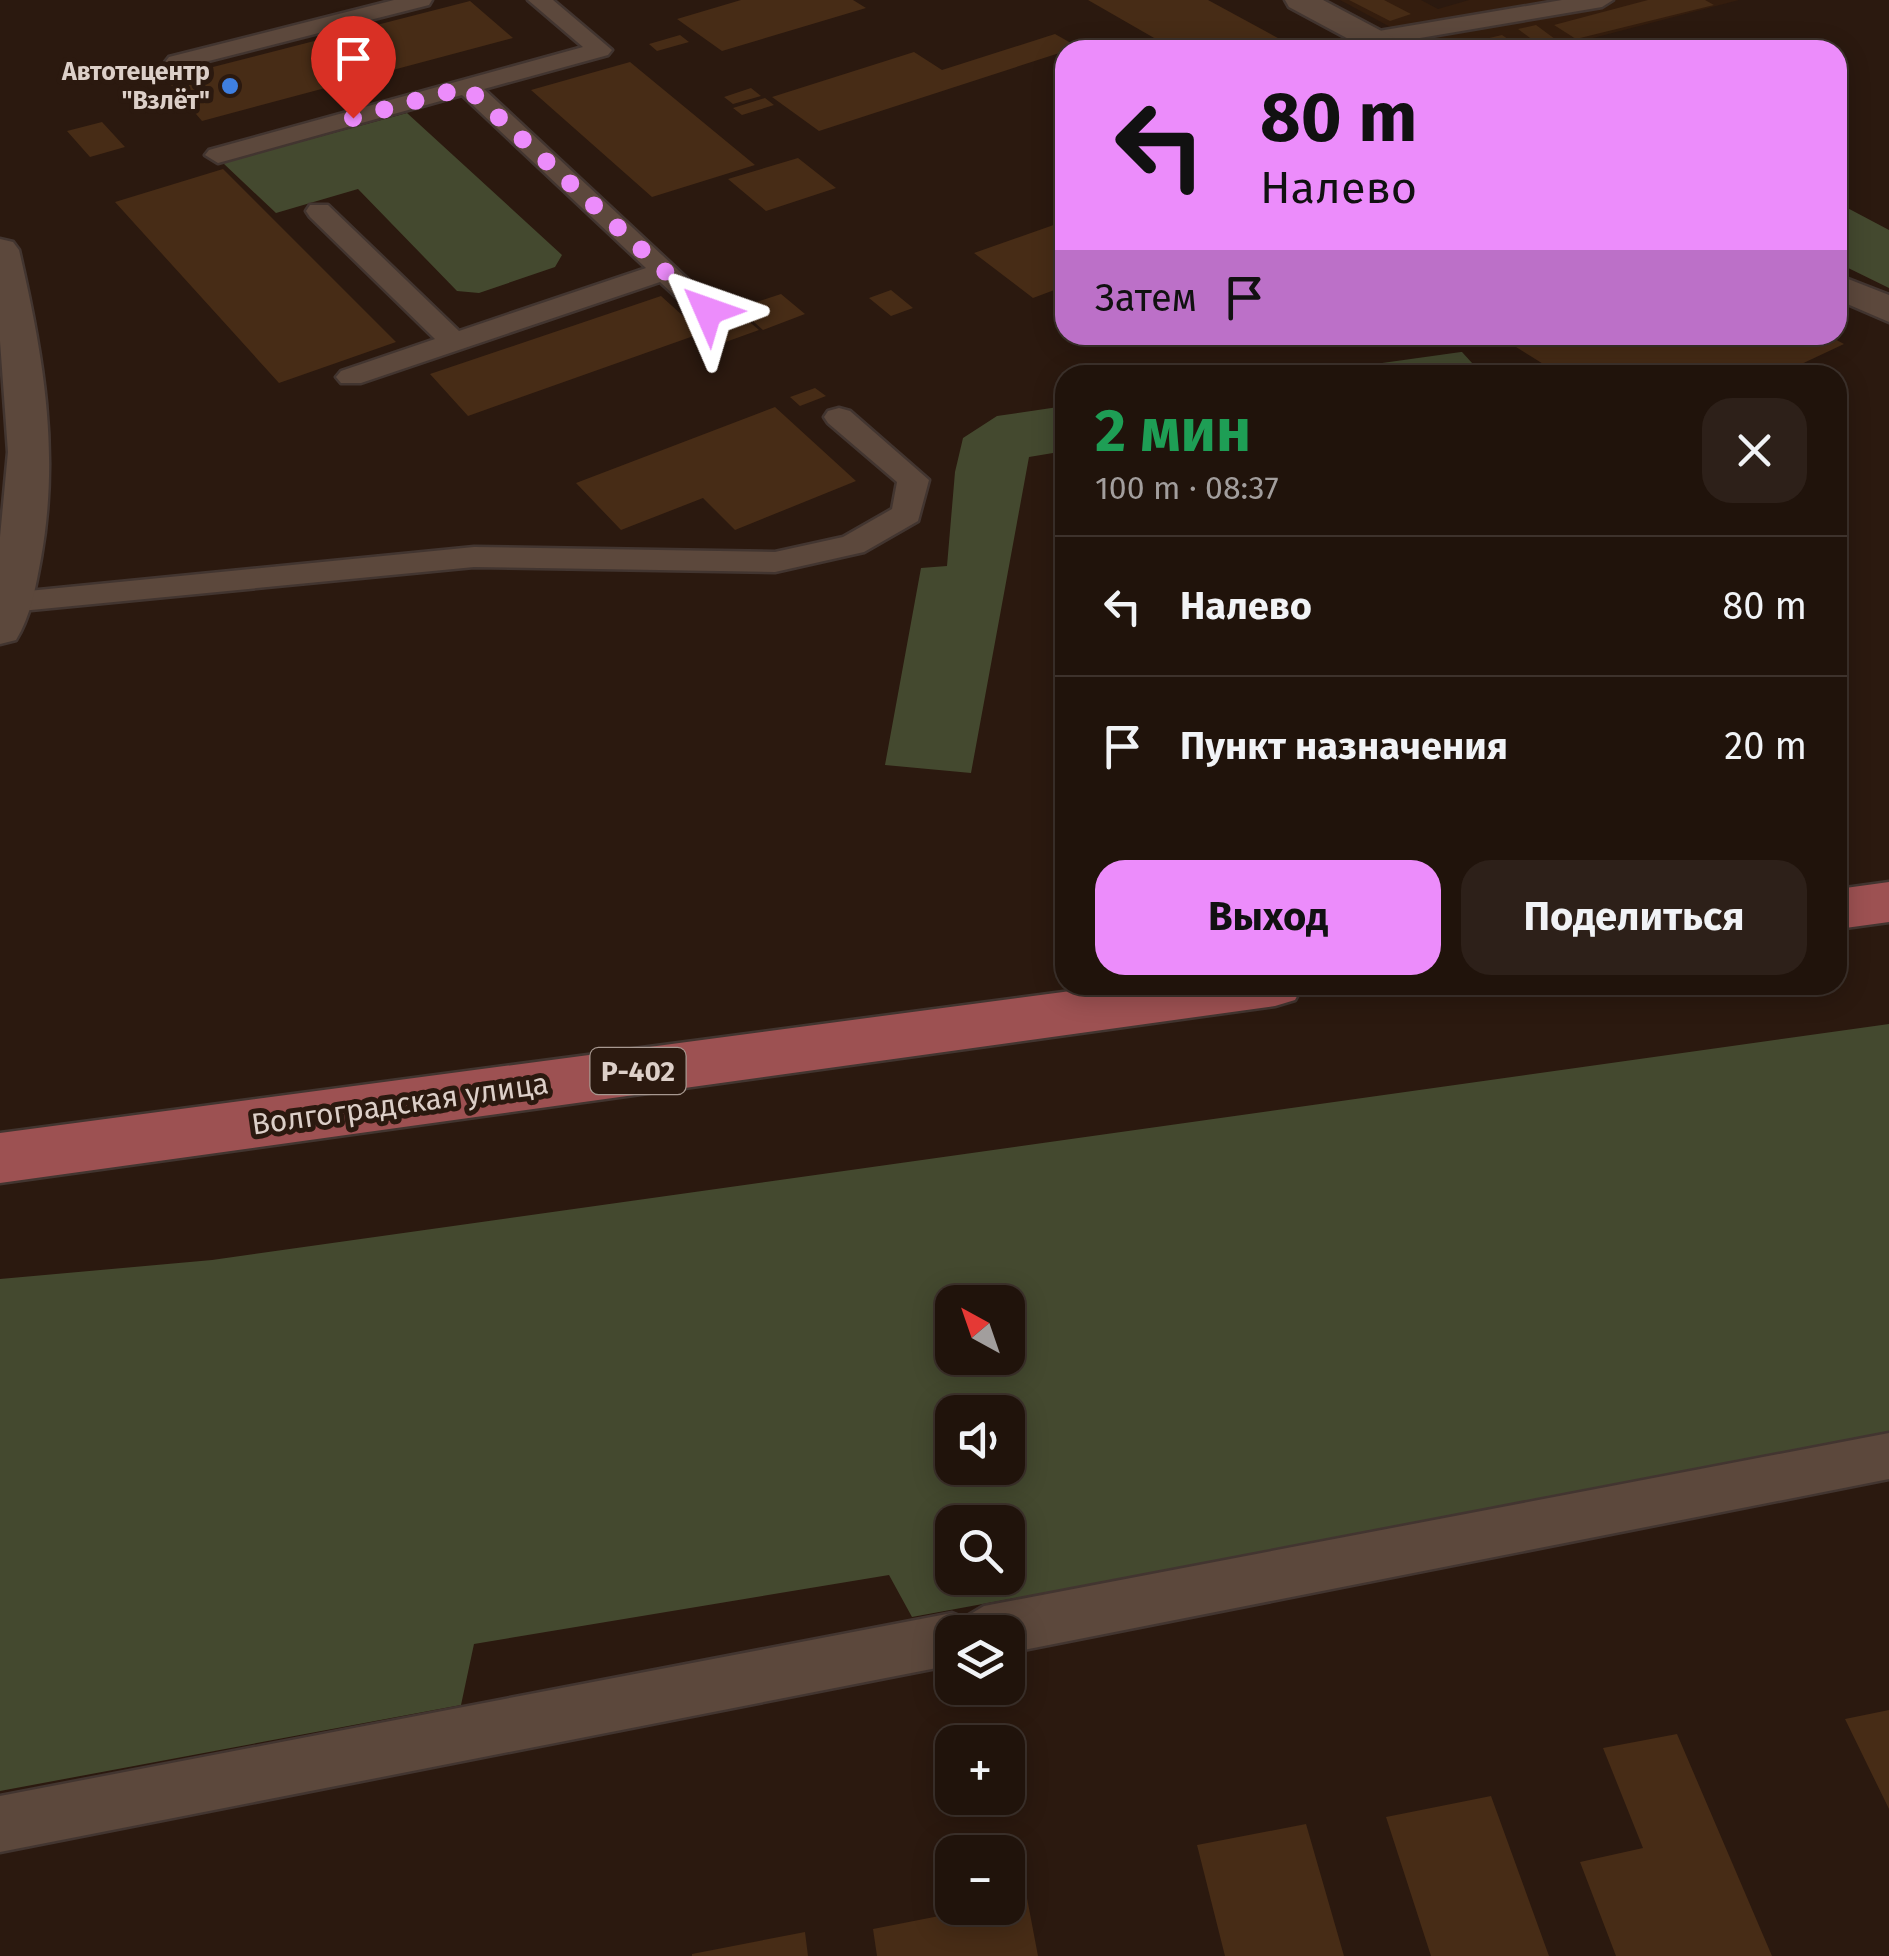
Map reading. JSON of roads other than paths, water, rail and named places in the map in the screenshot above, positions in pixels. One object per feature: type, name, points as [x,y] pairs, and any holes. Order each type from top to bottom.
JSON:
[{"type":"main road","points":[[1847,908],[1889,902]]},
{"type":"main road","name":"Волгоградская улица","points":[[0,1158],[1116,996]]},
{"type":"street","points":[[1300,0],[1374,40]]},
{"type":"street","points":[[0,250],[28,496],[4,616]]},
{"type":"street","points":[[1847,290],[1889,310]]},
{"type":"lane","points":[[300,0],[324,25]]},
{"type":"lane","points":[[176,62],[421,0]]},
{"type":"lane","points":[[218,155],[600,50],[539,0]]},
{"type":"lane","points":[[1407,40],[1602,0]]},
{"type":"lane","points":[[466,87],[708,311]]},
{"type":"lane","points":[[319,211],[454,342]]},
{"type":"lane","points":[[351,376],[666,271]]},
{"type":"lane","points":[[4,616],[474,557],[775,562],[853,545],[907,514],[913,480],[839,418]]},
{"type":"lane","points":[[1025,1624],[1889,1456]]},
{"type":"lane","points":[[0,1824],[935,1641]]},
{"type":"place","name":"Автотецентр \"Взлёт\"","points":[[230,86]]}]
